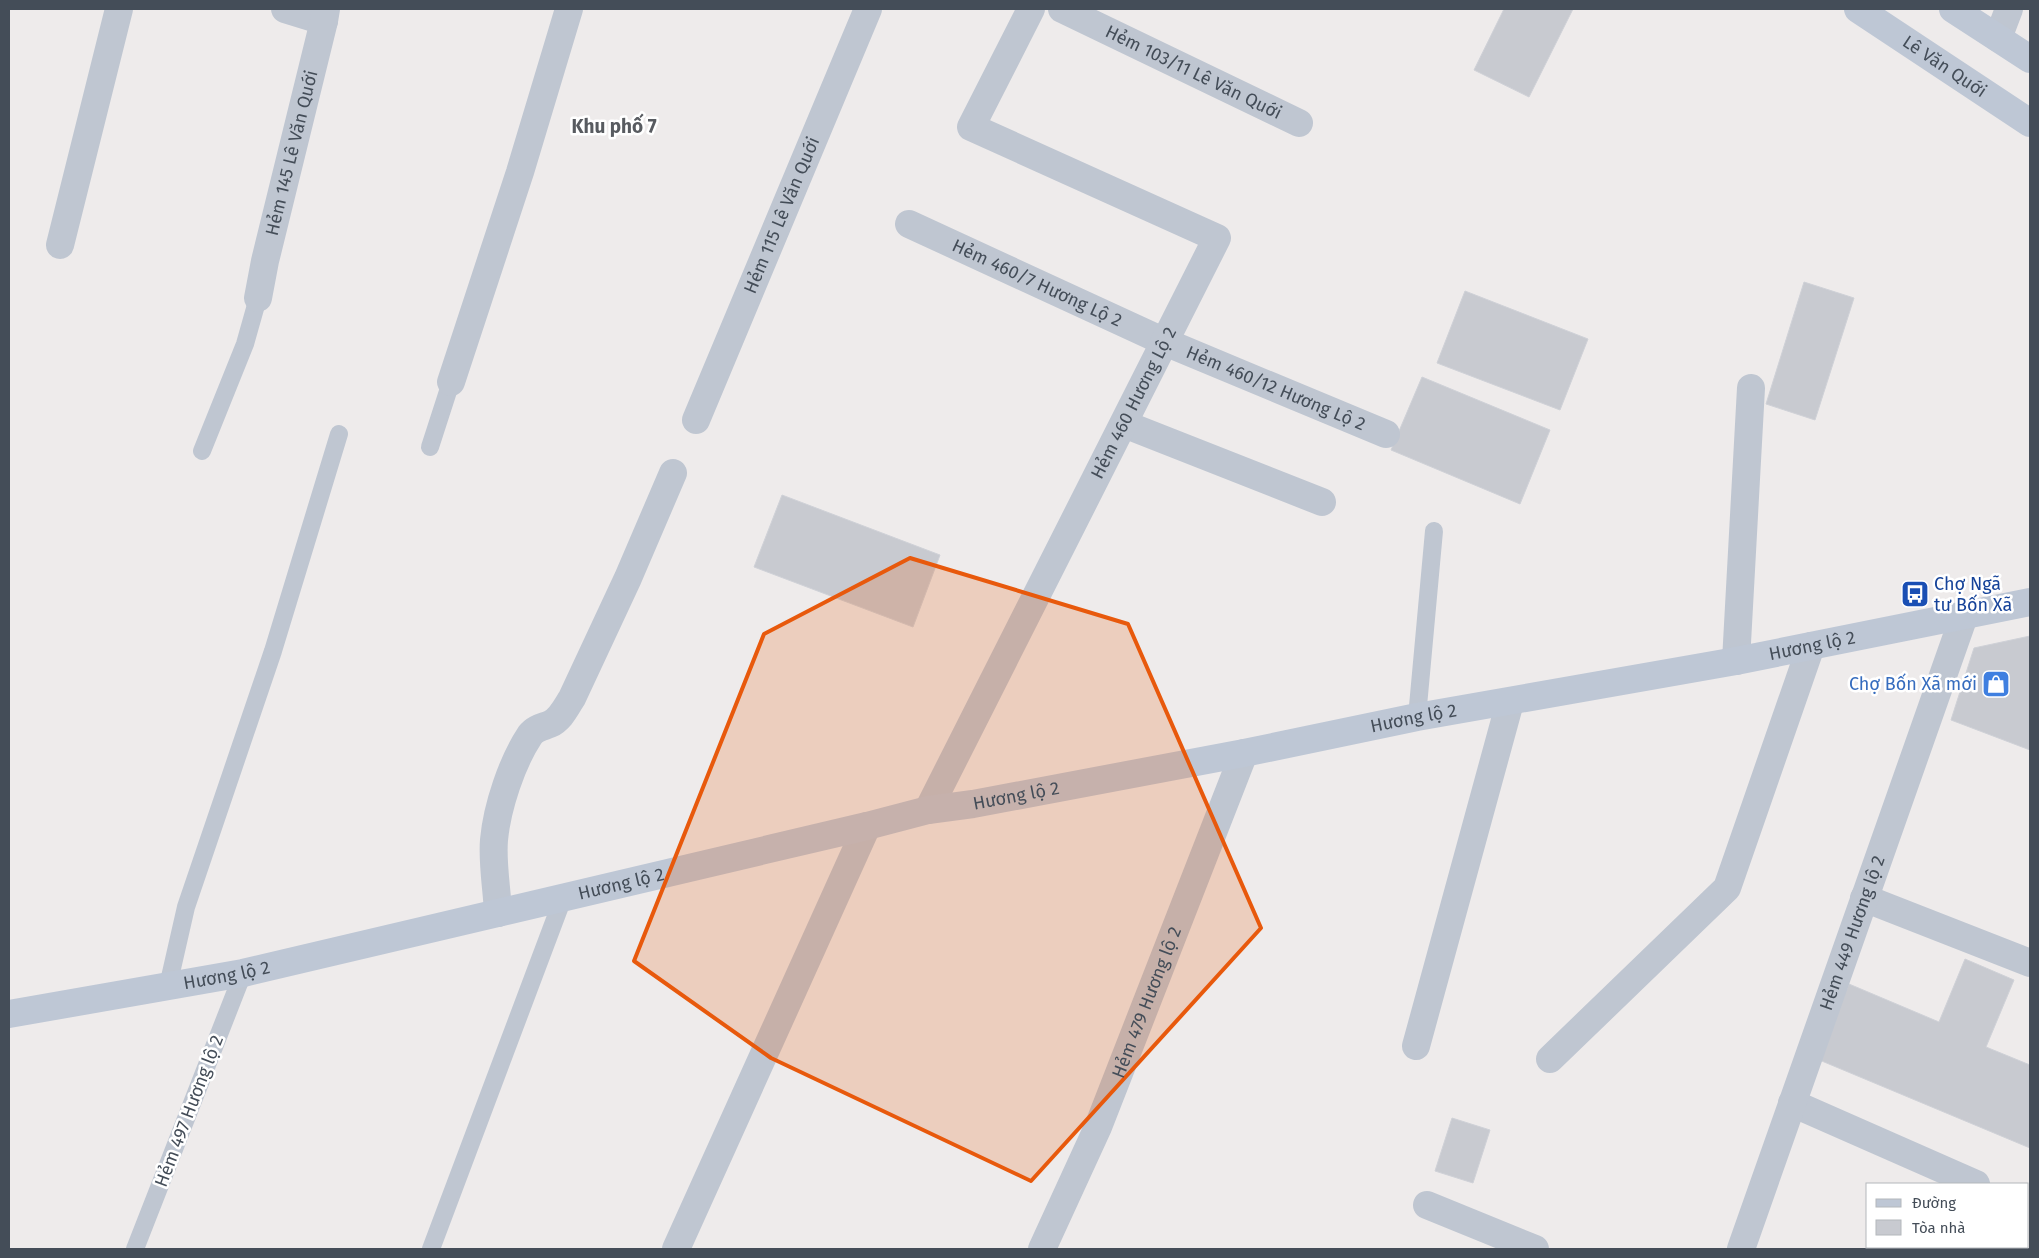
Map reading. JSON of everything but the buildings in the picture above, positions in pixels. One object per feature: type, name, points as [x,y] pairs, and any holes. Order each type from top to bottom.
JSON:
[{"type":"main road","name":"Lê Văn Quới","points":[[1858,9],[2030,123]]},
{"type":"main road","points":[[1953,9],[2030,59]]},
{"type":"main road","name":"Hương lộ 2","points":[[9,1014],[243,973],[928,810],[973,804],[1244,753],[1417,717],[1736,661],[2030,602]]},
{"type":"street","points":[[60,245],[119,9]]},
{"type":"street","points":[[285,9],[325,15]]},
{"type":"street","points":[[451,382],[520,172],[569,9]]},
{"type":"street","name":"Hẻm 115 Lê Văn Quới","points":[[696,420],[868,9]]},
{"type":"street","name":"Hẻm 460 Hương Lộ 2","points":[[928,810],[1217,238],[970,127],[1031,9]]},
{"type":"street","name":"Hẻm 103/11 Lê Văn Quới","points":[[1062,9],[1299,123]]},
{"type":"street","points":[[1998,38],[2008,9]]},
{"type":"street","name":"Hẻm 145 Lê Văn Quới","points":[[258,298],[264,260],[325,15]]},
{"type":"street","name":"Hẻm 460/7 Hương Lộ 2","points":[[909,224],[1165,342]]},
{"type":"street","name":"Hẻm 460/12 Hương Lộ 2","points":[[1165,342],[1386,434]]},
{"type":"street","points":[[1736,661],[1750,388]]},
{"type":"street","points":[[1124,424],[1322,502]]},
{"type":"street","points":[[498,913],[494,840],[502,803],[514,768],[531,733],[542,726],[550,724],[562,715],[572,698],[628,578],[673,474]]},
{"type":"street","name":"Hẻm 449 Hương lộ 2","points":[[1747,1248],[1792,1103],[1964,616]]},
{"type":"street","points":[[1550,1059],[1727,888],[1811,646]]},
{"type":"street","points":[[1416,1046],[1510,702]]},
{"type":"street","name":"Hẻm 479 Hương lộ 2","points":[[1042,1249],[1098,1127],[1244,753]]},
{"type":"street","points":[[676,1249],[867,826]]},
{"type":"street","points":[[1864,898],[2030,963]]},
{"type":"street","points":[[1792,1103],[1974,1183]]},
{"type":"street","points":[[1427,1205],[1536,1249]]},
{"type":"lane","points":[[202,451],[245,344],[258,298]]},
{"type":"lane","points":[[430,447],[451,382]]},
{"type":"lane","points":[[168,986],[186,907],[273,651],[339,434]]},
{"type":"lane","points":[[1417,717],[1434,531]]},
{"type":"lane","points":[[432,1249],[562,898]]},
{"type":"lane","name":"Hẻm 497 Hương lộ 2","points":[[135,1249],[243,973]]},
{"type":"highlighted area","points":[[910,558],[1128,624],[1261,928],[1031,1181],[771,1058],[634,961],[764,634]]},
{"type":"place","name":"Chợ Ngã tư Bốn Xã","points":[[1915,594]]},
{"type":"place","name":"Chợ Bốn Xã mới","points":[[1996,684]]},
{"type":"district","name":"Khu phố 7","points":[[614,126]]}]
